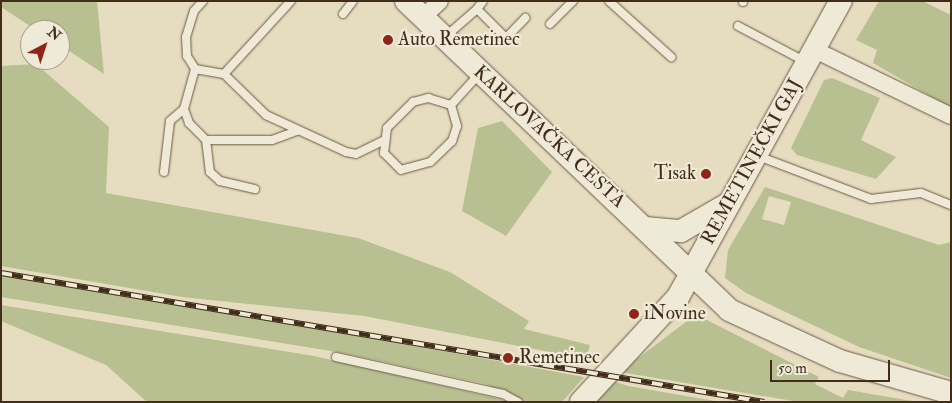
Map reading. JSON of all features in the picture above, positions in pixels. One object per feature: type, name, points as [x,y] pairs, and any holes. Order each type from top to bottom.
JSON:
[{"type":"main road","name":"KARLOVAČKA CESTA","points":[[406,1],[645,228],[690,275],[729,310],[818,353],[951,393]]},
{"type":"main road","name":"REMETINEČKI GAJ","points":[[581,402],[674,303],[841,1]]},
{"type":"main road","points":[[645,228],[681,231],[732,201]]},
{"type":"street","points":[[423,18],[440,1]]},
{"type":"street","points":[[811,56],[951,116]]},
{"type":"lane","points":[[164,172],[170,121],[184,109],[195,69],[187,56],[186,37],[194,11],[203,1]]},
{"type":"lane","points":[[224,74],[291,1]]},
{"type":"lane","points":[[343,14],[353,1]]},
{"type":"lane","points":[[444,38],[483,1]]},
{"type":"lane","points":[[550,24],[573,1]]},
{"type":"lane","points":[[609,1],[671,57]]},
{"type":"lane","points":[[476,9],[506,38],[525,18]]},
{"type":"lane","points":[[738,26],[811,56]]},
{"type":"lane","points":[[195,69],[224,74],[266,115],[297,131],[356,154],[383,141]]},
{"type":"lane","points":[[451,105],[480,72]]},
{"type":"lane","points":[[428,98],[451,105],[457,126],[452,141],[430,162],[401,170],[387,158],[383,141],[388,128],[413,102],[428,98]]},
{"type":"lane","points":[[184,109],[189,123],[206,140],[210,172],[220,182],[255,189]]},
{"type":"lane","points":[[206,140],[272,140],[297,131]]},
{"type":"lane","points":[[757,156],[871,199],[921,193],[951,205]]},
{"type":"lane","points":[[336,357],[502,394],[518,402]]},
{"type":"green space","points":[[1,1],[97,1],[104,74],[70,52],[70,20],[21,20],[1,7]]},
{"type":"green space","points":[[879,1],[922,1],[951,15],[951,108],[873,63],[877,50],[856,40]]},
{"type":"green space","points":[[20,65],[20,70],[43,70],[109,127],[106,193],[358,238],[450,272],[529,321],[524,329],[590,345],[586,359],[364,316],[182,297],[1,266],[1,66]]},
{"type":"green space","points":[[832,78],[880,98],[861,140],[896,157],[876,179],[797,155],[791,148],[824,80]]},
{"type":"green space","points":[[502,121],[552,172],[506,236],[462,211],[478,128]]},
{"type":"green space","points":[[765,187],[939,245],[951,242],[951,378],[859,347],[746,293],[725,278],[728,250]],"holes":[[[769,196],[791,202],[784,225],[762,219]]]},
{"type":"green space","points":[[1,273],[237,313],[584,377],[562,402],[525,402],[486,384],[343,353],[1,297]]},
{"type":"green space","points":[[1,305],[314,356],[512,402],[147,402],[106,365],[1,321]]},
{"type":"green space","points":[[703,318],[819,377],[815,384],[843,398],[848,390],[918,402],[799,402],[620,372],[687,321]]},
{"type":"green space","points":[[613,381],[628,386],[721,402],[595,402]]},
{"type":"railway","points":[[1,273],[764,402]]},
{"type":"place","name":"Auto Remetinec","points":[[388,40]]},
{"type":"place","name":"Tisak","points":[[706,174]]},
{"type":"place","name":"iNovine","points":[[634,314]]},
{"type":"place","name":"Remetinec","points":[[508,358]]}]
